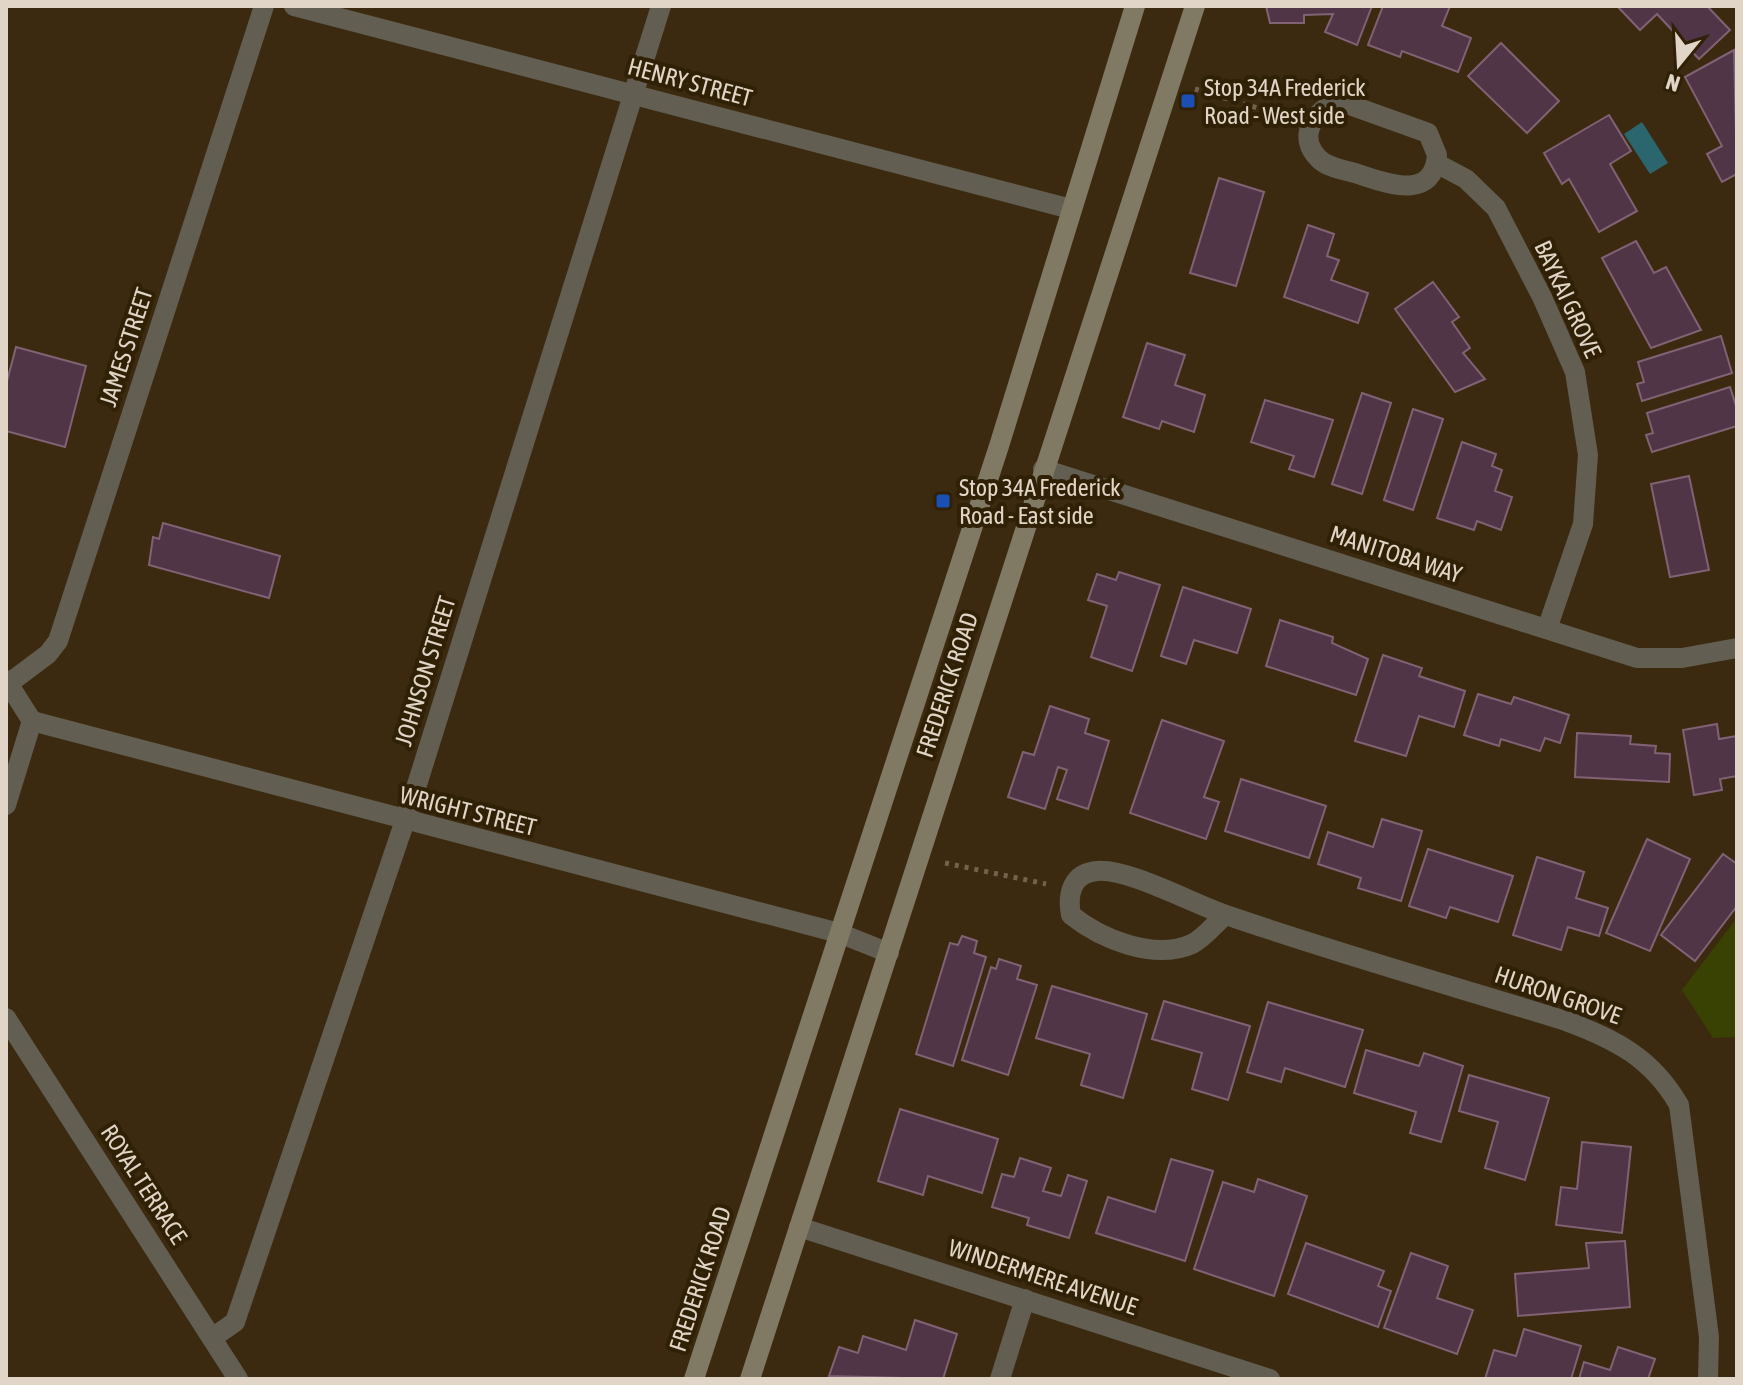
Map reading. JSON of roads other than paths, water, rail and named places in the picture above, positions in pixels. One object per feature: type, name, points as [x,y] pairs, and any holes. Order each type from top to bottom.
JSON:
[{"type":"main road","name":"FREDERICK ROAD","points":[[694,1379],[999,446],[1135,6]]},
{"type":"main road","name":"FREDERICK ROAD","points":[[750,1379],[1195,6]]},
{"type":"street","name":"JAMES STREET","points":[[7,682],[48,654],[58,641],[264,6]]},
{"type":"street","name":"HENRY STREET","points":[[294,6],[1071,209]]},
{"type":"street","name":"JOHNSON STREET","points":[[212,1338],[235,1322],[405,822],[661,6]]},
{"type":"street","points":[[1350,105],[1421,128],[1436,147],[1436,163],[1422,182],[1407,187],[1328,165],[1311,148],[1311,124],[1327,107],[1350,105]]},
{"type":"street","name":"BAYKAI GROVE","points":[[1436,163],[1466,179],[1496,208],[1542,297],[1575,372],[1588,455],[1583,524],[1547,629]]},
{"type":"street","name":"MANITOBA WAY","points":[[1043,469],[1637,658],[1682,658],[1737,648]]},
{"type":"street","points":[[6,805],[32,721],[7,682]]},
{"type":"street","name":"WRIGHT STREET","points":[[32,721],[405,822],[839,933],[889,953]]},
{"type":"street","name":"HURON GROVE","points":[[1225,915],[1195,943],[1153,950],[1090,930],[1071,915],[1070,889],[1087,873],[1100,870],[1159,887],[1225,915],[1566,1021],[1611,1038],[1640,1057],[1666,1084],[1679,1105],[1709,1337],[1708,1379]]},
{"type":"street","name":"ROYAL TERRACE","points":[[6,1018],[238,1379]]},
{"type":"street","name":"WINDERMERE AVENUE","points":[[799,1227],[1270,1379]]},
{"type":"street","points":[[1000,1379],[1025,1299]]},
{"type":"water","points":[[1642,122],[1668,163],[1650,174],[1624,134]]},
{"type":"place","name":"Stop 34A Frederick Road - West side","points":[[1188,101]]},
{"type":"place","name":"Stop 34A Frederick Road - East side","points":[[943,501]]}]
